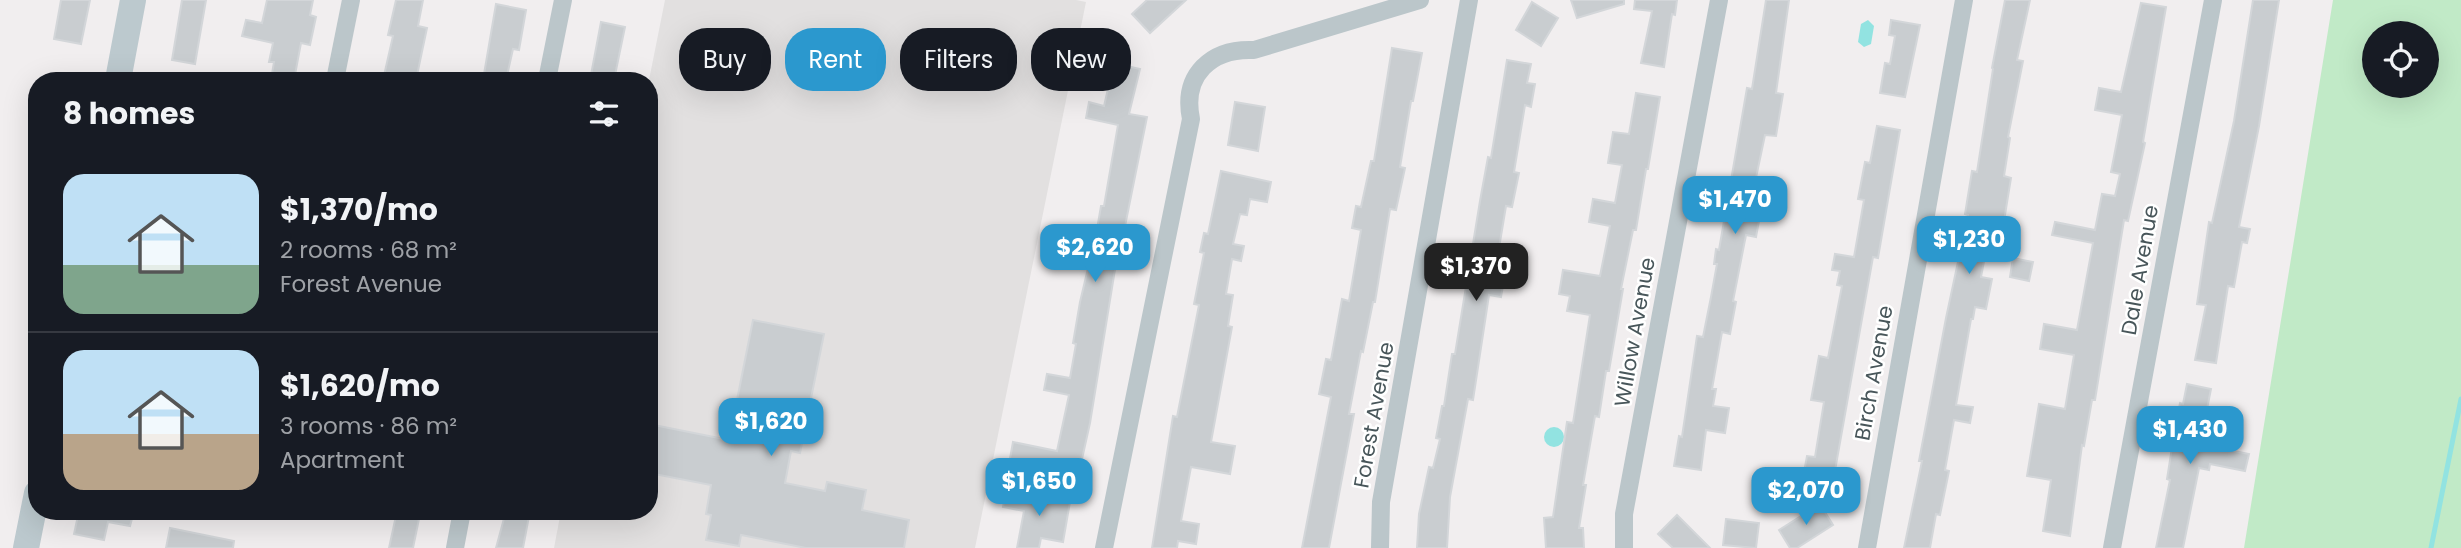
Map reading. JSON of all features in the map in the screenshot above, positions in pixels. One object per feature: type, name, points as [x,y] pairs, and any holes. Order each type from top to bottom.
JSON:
[{"type":"main road","points":[[120,72],[133,0]]},
{"type":"main road","points":[[26,548],[32,520]]},
{"type":"street","points":[[337,72],[351,0]]},
{"type":"street","points":[[549,72],[563,0]]},
{"type":"street","points":[[1104,548],[1191,119],[1190,93],[1194,79],[1209,61],[1221,54],[1238,49],[1254,50],[1420,0]]},
{"type":"street","name":"Forest Avenue","points":[[1380,548],[1381,502],[1469,0]]},
{"type":"street","name":"Willow Avenue","points":[[1625,548],[1624,514],[1719,0]]},
{"type":"street","name":"Birch Avenue","points":[[1867,548],[1964,0]]},
{"type":"street","name":"Dale Avenue","points":[[2112,548],[2213,0]]},
{"type":"street","points":[[455,548],[460,520]]},
{"type":"shaded area","points":[[665,0],[1086,2],[1081,28],[1031,28],[1031,91],[1068,91],[975,548],[554,548],[559,520],[658,520],[658,72],[651,72]]},
{"type":"green space","points":[[2333,0],[2461,0],[2461,548],[2244,548]]},
{"type":"water","points":[[1868,20],[1874,26],[1871,44],[1864,47],[1858,42],[1861,24]]},
{"type":"water","points":[[1554,427],[1561,430],[1564,437],[1561,444],[1554,447],[1547,444],[1544,437],[1547,430]]},
{"type":"building","points":[[61,0],[90,0],[81,44],[54,39]]},
{"type":"building","points":[[182,0],[206,0],[195,64],[172,60]]},
{"type":"building","points":[[267,0],[313,0],[310,15],[316,17],[310,45],[301,43],[296,72],[272,72],[274,62],[269,62],[273,43],[242,36],[246,20],[262,23]]},
{"type":"building","points":[[396,0],[423,0],[418,26],[427,28],[418,72],[385,72],[393,36],[388,35]]},
{"type":"building","points":[[1147,0],[1186,0],[1150,33],[1132,14]]},
{"type":"building","points":[[1571,0],[1624,0],[1624,4],[1577,18]]},
{"type":"building","points":[[1635,0],[1677,0],[1675,15],[1672,14],[1664,67],[1641,63],[1652,11],[1634,9]]},
{"type":"building","points":[[1766,0],[1789,0],[1776,93],[1783,94],[1776,136],[1765,135],[1753,192],[1764,194],[1756,237],[1746,235],[1733,301],[1736,302],[1730,334],[1722,332],[1712,389],[1716,389],[1713,406],[1729,408],[1725,433],[1706,430],[1701,470],[1674,466],[1679,436],[1682,437],[1697,336],[1703,337],[1711,297],[1717,264],[1714,264],[1716,249],[1719,250],[1747,88],[1752,89]]},
{"type":"building","points":[[2005,0],[2030,0],[2017,60],[2023,61],[2008,137],[2004,176],[2011,178],[2004,221],[1992,219],[1981,277],[1992,279],[1986,309],[1975,307],[1971,319],[1956,405],[1973,407],[1970,423],[1954,420],[1945,470],[1949,471],[1940,515],[1936,514],[1930,548],[1904,548],[1946,318],[1968,215],[1965,214],[1972,171],[1977,172]]},
{"type":"building","points":[[2253,0],[2279,0],[2259,126],[2239,227],[2250,229],[2247,243],[2242,242],[2234,287],[2228,286],[2216,363],[2195,360],[2206,305],[2197,304],[2209,222],[2212,223],[2234,121]]},
{"type":"building","points":[[1532,2],[1558,18],[1541,46],[1516,30]]},
{"type":"building","points":[[2141,3],[2166,7],[2143,142],[2145,143],[2128,221],[2124,220],[2095,400],[2092,400],[2084,446],[2082,445],[2070,536],[2043,531],[2051,480],[2027,476],[2039,404],[2065,409],[2074,355],[2040,349],[2044,324],[2077,330],[2093,243],[2052,235],[2055,222],[2095,230],[2102,194],[2115,196],[2120,174],[2111,172],[2122,115],[2095,110],[2099,88],[2121,92]]},
{"type":"building","points":[[496,4],[526,10],[519,50],[513,49],[508,72],[484,72]]},
{"type":"building","points":[[1891,20],[1920,25],[1905,97],[1880,93],[1885,63],[1890,64],[1895,36],[1889,35]]},
{"type":"building","points":[[601,22],[625,27],[616,72],[592,72]]},
{"type":"building","points":[[1392,48],[1422,53],[1400,167],[1405,168],[1396,210],[1390,209],[1375,302],[1363,352],[1361,351],[1349,414],[1354,414],[1329,548],[1302,548],[1331,397],[1319,394],[1326,359],[1331,360],[1342,299],[1349,301],[1361,230],[1352,228],[1356,206],[1361,207],[1371,161],[1374,161]]},
{"type":"building","points":[[1507,60],[1531,64],[1527,83],[1535,84],[1531,107],[1525,105],[1514,172],[1519,173],[1512,207],[1506,206],[1495,272],[1505,274],[1501,297],[1489,295],[1473,400],[1468,399],[1450,497],[1447,548],[1417,548],[1419,514],[1429,467],[1433,468],[1440,439],[1436,438],[1452,354],[1455,354]]},
{"type":"building","points":[[1131,67],[1140,69],[1129,114],[1147,117],[1118,251],[1090,423],[1078,477],[1009,464],[1013,442],[1057,451],[1069,395],[1044,390],[1047,374],[1070,378],[1080,302],[1091,264],[1101,206],[1104,206],[1118,125],[1086,118],[1089,102],[1104,106],[1107,91],[1131,91]]},
{"type":"building","points":[[1636,93],[1660,97],[1636,230],[1633,230],[1621,289],[1609,371],[1606,371],[1599,417],[1595,416],[1583,485],[1586,485],[1579,528],[1583,528],[1584,548],[1546,548],[1544,518],[1553,517],[1567,422],[1573,423],[1590,315],[1567,311],[1570,296],[1559,294],[1563,270],[1600,276],[1610,226],[1589,222],[1593,199],[1615,203],[1622,165],[1608,163],[1613,132],[1629,134]]},
{"type":"building","points":[[1235,102],[1265,107],[1258,151],[1228,145]]},
{"type":"building","points":[[1877,126],[1900,130],[1878,258],[1873,257],[1831,493],[1801,488],[1807,456],[1815,457],[1824,402],[1811,400],[1819,356],[1828,358],[1842,286],[1837,285],[1840,271],[1832,270],[1835,254],[1854,257],[1864,200],[1858,199],[1865,162],[1870,163]]},
{"type":"building","points":[[1221,171],[1271,182],[1267,202],[1250,199],[1247,215],[1240,214],[1233,244],[1244,246],[1241,261],[1232,259],[1226,294],[1233,295],[1228,326],[1232,327],[1211,442],[1235,446],[1230,474],[1191,467],[1181,521],[1199,524],[1196,544],[1178,541],[1177,548],[1152,548],[1173,416],[1177,417],[1199,305],[1194,304],[1204,253],[1200,252],[1204,233],[1208,234]]},
{"type":"building","points":[[2013,258],[2033,262],[2029,281],[2010,277]]},
{"type":"building","points":[[753,320],[824,334],[800,453],[791,451],[785,483],[825,491],[827,482],[866,490],[862,510],[909,520],[904,548],[806,548],[741,535],[739,546],[706,540],[711,515],[706,514],[711,485],[658,475],[658,426],[729,440]]},
{"type":"building","points":[[2187,384],[2211,389],[2200,444],[2249,454],[2245,471],[2210,464],[2209,470],[2199,468],[2183,548],[2156,548],[2170,480],[2167,479],[2180,403],[2183,404]]},
{"type":"building","points":[[1006,491],[1070,502],[1063,542],[1041,538],[1039,548],[1017,548],[1024,511],[1003,507]]},
{"type":"building","points":[[1820,504],[1833,525],[1797,548],[1790,548],[1779,530]]},
{"type":"building","points":[[1677,515],[1710,548],[1673,548],[1658,534]]},
{"type":"building","points":[[1726,519],[1759,523],[1756,548],[1723,545]]},
{"type":"building","points":[[77,520],[132,520],[130,526],[108,522],[104,540],[74,534]]},
{"type":"building","points":[[395,520],[419,520],[413,548],[389,548]]},
{"type":"building","points":[[504,520],[528,520],[523,548],[496,548]]},
{"type":"building","points":[[170,528],[234,541],[233,548],[166,548]]},
{"type":"waterway","points":[[2431,548],[2461,399]]}]
